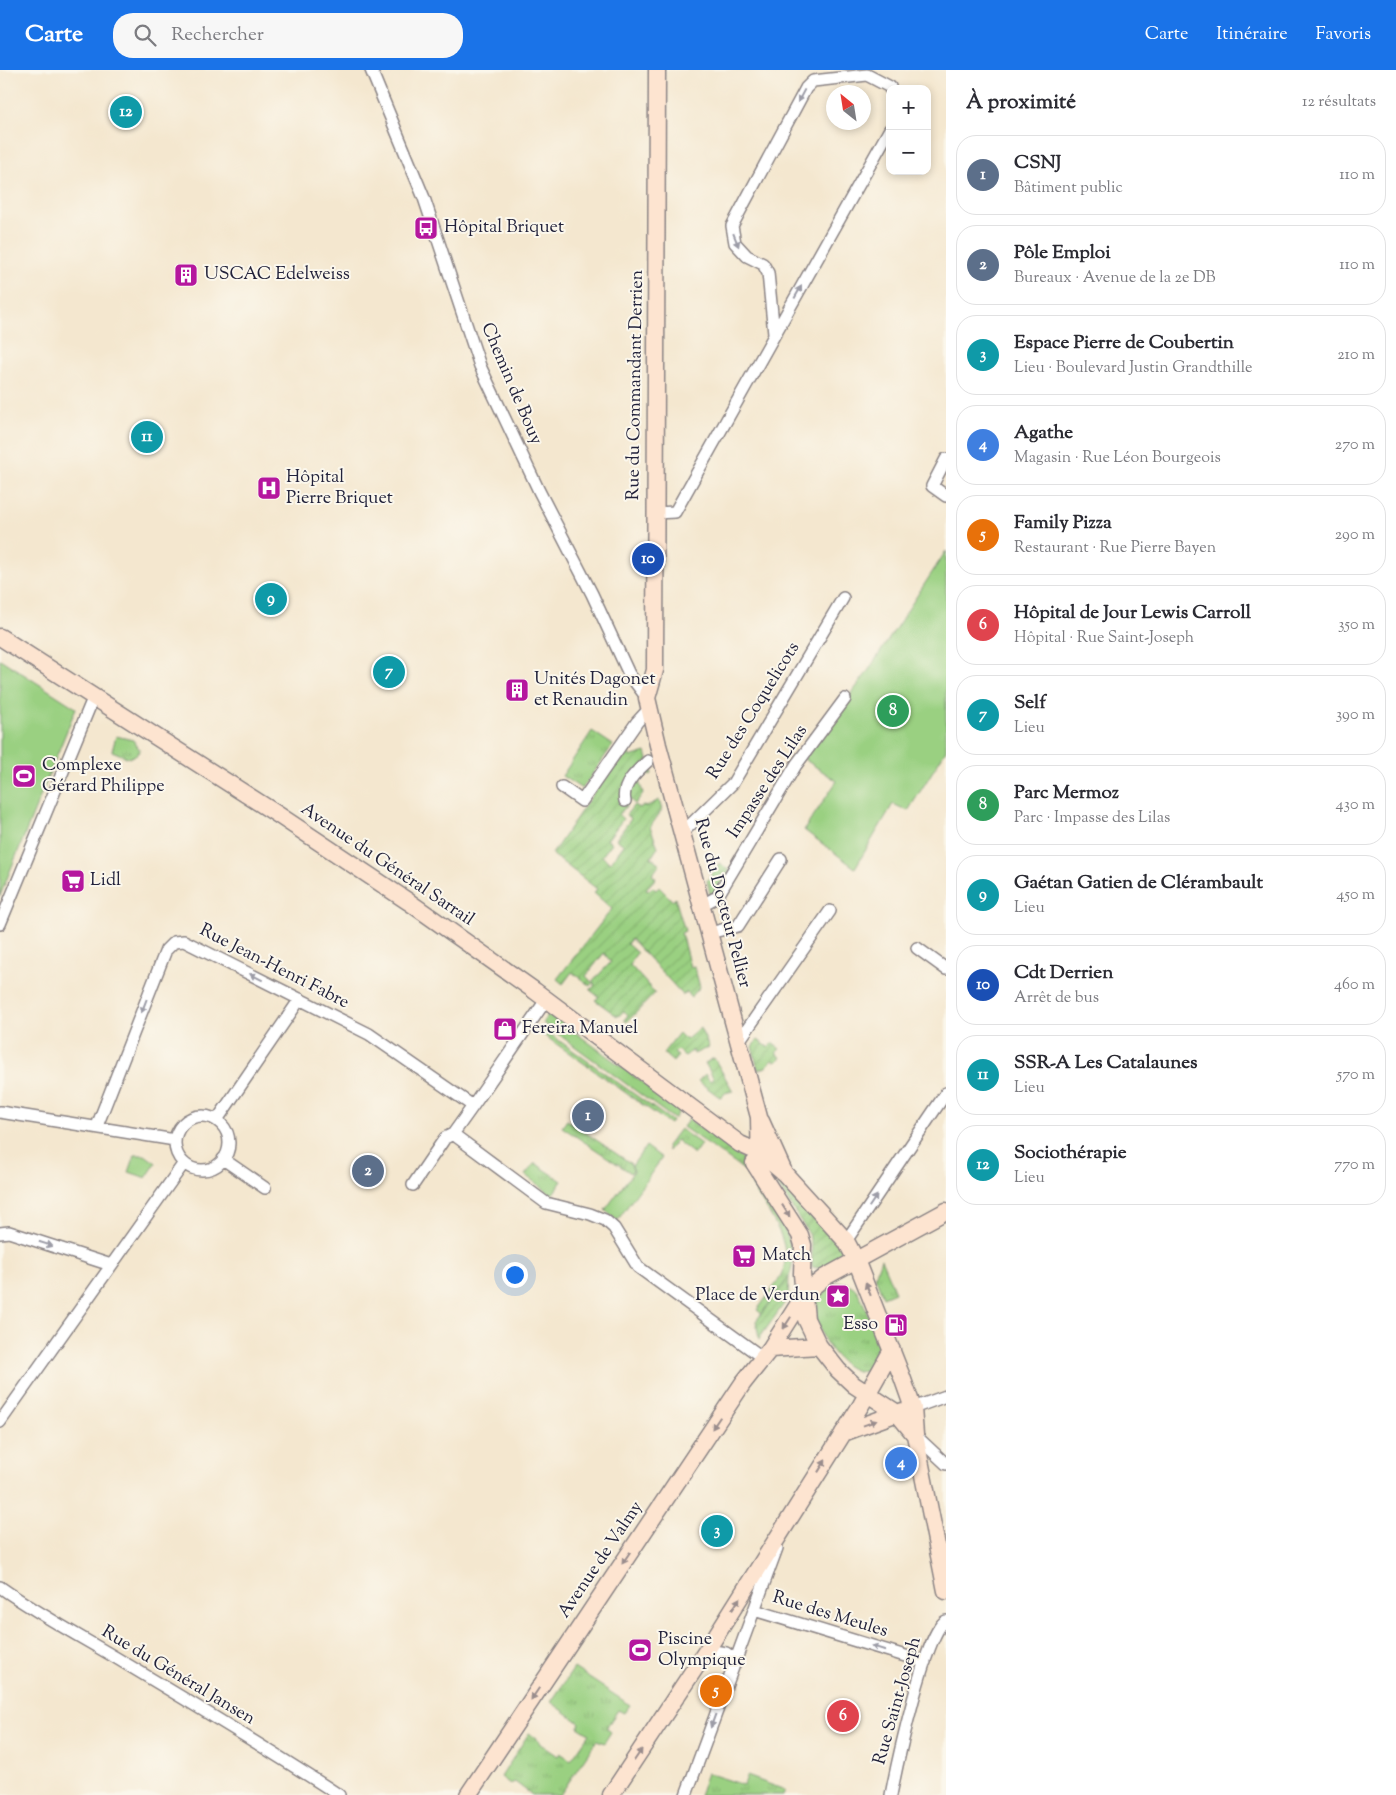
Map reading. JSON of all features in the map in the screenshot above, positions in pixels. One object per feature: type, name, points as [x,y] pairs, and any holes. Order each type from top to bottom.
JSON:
[{"type":"main road","name":"Rue du Commandant Derrien","points":[[648,704],[655,670],[657,70]]},
{"type":"main road","name":"Avenue du Général Sarrail","points":[[0,637],[280,816],[394,892],[546,1000],[762,1160]]},
{"type":"main road","name":"Rue du Docteur Pellier","points":[[648,704],[759,1117],[785,1174]]},
{"type":"main road","name":"Rue du Docteur Pellier","points":[[759,1117],[762,1160]]},
{"type":"main road","points":[[762,1160],[785,1174],[846,1241],[856,1260],[892,1350],[905,1411],[915,1434],[944,1568],[946,1591]]},
{"type":"main road","points":[[762,1160],[803,1244],[802,1274],[806,1319],[819,1346],[860,1395],[905,1411]]},
{"type":"main road","points":[[803,1297],[818,1282],[946,1211]]},
{"type":"main road","name":"Avenue de Valmy","points":[[468,1795],[743,1383],[766,1353],[803,1297]]},
{"type":"main road","points":[[766,1353],[819,1346]]},
{"type":"main road","points":[[611,1795],[707,1650],[843,1433],[860,1395],[868,1383],[877,1378],[892,1350]]},
{"type":"main road","points":[[843,1433],[905,1411]]},
{"type":"street","name":"Chemin de Bouy","points":[[371,70],[424,198],[480,366],[539,491],[592,594],[629,674],[648,704]]},
{"type":"street","points":[[774,334],[768,273],[763,264],[747,256],[735,243],[732,226],[806,88],[813,81],[867,75],[888,85]]},
{"type":"street","points":[[655,513],[675,512],[889,130]]},
{"type":"street","points":[[946,459],[932,486],[946,496]]},
{"type":"street","name":"Rue des Coquelicots","points":[[682,833],[733,783],[843,598]]},
{"type":"street","points":[[0,924],[94,696]]},
{"type":"street","name":"Impasse des Lilas","points":[[702,905],[717,897],[796,765],[845,699]]},
{"type":"street","points":[[562,787],[582,802],[648,704]]},
{"type":"street","points":[[626,801],[624,798],[628,783],[648,761]]},
{"type":"street","points":[[709,933],[738,926],[780,859]]},
{"type":"street","points":[[739,1041],[830,911]]},
{"type":"street","name":"Rue Jean-Henri Fabre","points":[[97,1126],[166,950],[174,942],[184,941],[369,1034],[473,1106]]},
{"type":"street","points":[[917,948],[946,969]]},
{"type":"street","points":[[217,1120],[300,999]]},
{"type":"street","points":[[413,1184],[445,1138],[452,1134],[473,1106],[546,1000]]},
{"type":"street","points":[[846,1241],[946,1093]]},
{"type":"street","points":[[0,1112],[97,1126],[175,1140]]},
{"type":"street","points":[[199,1116],[208,1116],[217,1120],[226,1131],[228,1138],[229,1145],[223,1159],[209,1169],[200,1170],[184,1163],[178,1156],[175,1148],[177,1131],[183,1123],[190,1118],[199,1116]]},
{"type":"street","points":[[452,1134],[546,1203],[590,1214],[605,1220],[614,1228],[638,1267],[766,1353]]},
{"type":"street","points":[[223,1159],[265,1188]]},
{"type":"street","points":[[0,1422],[184,1163]]},
{"type":"street","points":[[0,1233],[9,1232],[111,1265]]},
{"type":"street","points":[[905,1411],[946,1396]]},
{"type":"street","points":[[915,1434],[946,1464]]},
{"type":"street","points":[[686,1795],[787,1523]]},
{"type":"street","name":"Rue du Général Jansen","points":[[0,1587],[41,1616],[124,1663],[339,1795]]},
{"type":"street","name":"Rue des Meules","points":[[754,1610],[925,1662]]},
{"type":"street","name":"Rue Saint-Joseph","points":[[891,1795],[900,1748],[925,1662],[938,1626],[946,1620]]},
{"type":"street","points":[[707,1650],[726,1653],[736,1660]]},
{"type":"green space","points":[[946,551],[946,750],[908,811],[893,804],[855,868],[804,830],[837,781],[804,759],[868,671]]},
{"type":"green space","name":"Complexe Gérard Philippe","points":[[0,659],[76,708],[0,896]]},
{"type":"green space","points":[[592,731],[613,745],[582,789],[562,776]]},
{"type":"green space","points":[[116,736],[133,740],[140,750],[129,758],[112,751]]},
{"type":"green space","points":[[626,745],[630,757],[646,752],[652,774],[645,776],[643,771],[636,773],[643,793],[635,804],[628,798],[626,806],[619,815],[623,819],[607,840],[612,843],[602,856],[610,863],[624,845],[616,839],[631,819],[626,815],[634,805],[639,808],[646,807],[659,800],[662,810],[650,827],[658,847],[651,858],[660,864],[652,875],[656,878],[646,889],[648,891],[653,887],[656,890],[659,887],[673,901],[675,898],[685,931],[681,933],[690,967],[694,966],[700,987],[691,997],[687,992],[683,995],[631,939],[627,944],[637,953],[630,965],[655,993],[627,1022],[624,1020],[628,1015],[624,1011],[617,1016],[595,1000],[599,997],[590,990],[595,985],[593,982],[590,986],[572,972],[563,984],[557,979],[612,909],[594,893],[597,889],[552,854]],"holes":[[[604,953],[611,962],[592,982],[586,976]]]},
{"type":"green space","points":[[719,863],[730,870],[711,898],[707,881]]},
{"type":"green space","points":[[549,1013],[680,1110],[674,1119],[543,1023]]},
{"type":"green space","points":[[540,1027],[672,1121],[670,1124],[538,1031]]},
{"type":"green space","points":[[700,1028],[709,1047],[694,1054],[693,1050],[685,1056],[677,1050],[674,1053],[678,1056],[673,1062],[663,1053],[679,1033],[686,1040]]},
{"type":"green space","points":[[758,1040],[768,1047],[772,1043],[780,1049],[776,1053],[781,1057],[777,1062],[772,1060],[766,1067],[758,1070],[752,1046]]},
{"type":"green space","points":[[714,1058],[733,1091],[725,1093],[721,1098],[698,1081],[705,1074],[710,1081],[714,1079],[705,1063]]},
{"type":"green space","points":[[689,1119],[746,1161],[744,1170],[683,1127]]},
{"type":"green space","points":[[567,1120],[630,1163],[633,1170],[631,1173],[562,1127]]},
{"type":"green space","points":[[680,1129],[701,1144],[694,1154],[676,1140],[668,1151],[667,1146]]},
{"type":"green space","points":[[646,1146],[662,1158],[617,1221],[605,1210],[634,1171],[632,1166]]},
{"type":"green space","points":[[135,1155],[145,1155],[156,1163],[146,1178],[129,1172]]},
{"type":"green space","points":[[535,1163],[562,1181],[552,1195],[525,1175]]},
{"type":"green space","points":[[771,1171],[823,1221],[840,1243],[846,1255],[823,1269],[812,1267],[812,1250],[809,1234],[770,1173]]},
{"type":"green space","points":[[756,1183],[784,1227],[792,1253],[789,1277],[762,1314],[757,1310],[781,1275],[785,1264],[785,1252],[772,1217],[752,1186]]},
{"type":"green space","points":[[881,1259],[895,1292],[883,1297],[875,1276]]},
{"type":"green space","points":[[789,1277],[788,1298],[759,1339],[756,1321]]},
{"type":"green space","points":[[841,1282],[852,1286],[857,1291],[874,1331],[880,1351],[878,1361],[872,1368],[860,1371],[846,1365],[833,1352],[822,1336],[816,1317],[816,1300],[824,1288]]},
{"type":"green space","points":[[574,1668],[630,1705],[624,1713],[618,1710],[606,1728],[611,1732],[604,1743],[597,1740],[560,1795],[532,1795],[515,1782],[510,1784],[501,1777],[529,1733],[540,1741],[539,1743],[558,1756],[560,1753],[571,1760],[589,1734],[578,1727],[580,1723],[551,1702]]},
{"type":"green space","points":[[707,1773],[744,1785],[747,1776],[785,1790],[783,1795],[699,1795]]},
{"type":"place","name":"Sociothérapie","points":[[126,112]]},
{"type":"place","name":"Hôpital Briquet","points":[[426,228]]},
{"type":"place","name":"USCAC Edelweiss","points":[[186,275]]},
{"type":"place","name":"SSR-A Les Catalaunes","points":[[147,437]]},
{"type":"place","name":"Hôpital Pierre Briquet","points":[[269,488]]},
{"type":"place","name":"Cdt Derrien","points":[[648,559]]},
{"type":"place","name":"Gaétan Gatien de Clérambault","points":[[271,599]]},
{"type":"place","name":"Self","points":[[389,672]]},
{"type":"place","name":"Unités Dagonet et Renaudin","points":[[517,690]]},
{"type":"place","name":"Parc Mermoz","points":[[893,711]]},
{"type":"place","name":"Complexe Gérard Philippe","points":[[24,776]]},
{"type":"place","name":"Lidl","points":[[73,881]]},
{"type":"place","name":"Fereira Manuel","points":[[505,1029]]},
{"type":"place","name":"CSNJ","points":[[588,1116]]},
{"type":"place","name":"Pôle Emploi","points":[[368,1171]]},
{"type":"place","name":"Match","points":[[744,1256]]},
{"type":"place","name":"Place de Verdun","points":[[838,1296]]},
{"type":"place","name":"Esso","points":[[896,1325]]},
{"type":"place","name":"Agathe","points":[[901,1463]]},
{"type":"place","name":"Espace Pierre de Coubertin","points":[[717,1531]]},
{"type":"place","name":"Piscine Olympique","points":[[640,1650]]},
{"type":"place","name":"Family Pizza","points":[[716,1691]]},
{"type":"place","name":"Hôpital de Jour Lewis Carroll","points":[[843,1716]]}]
